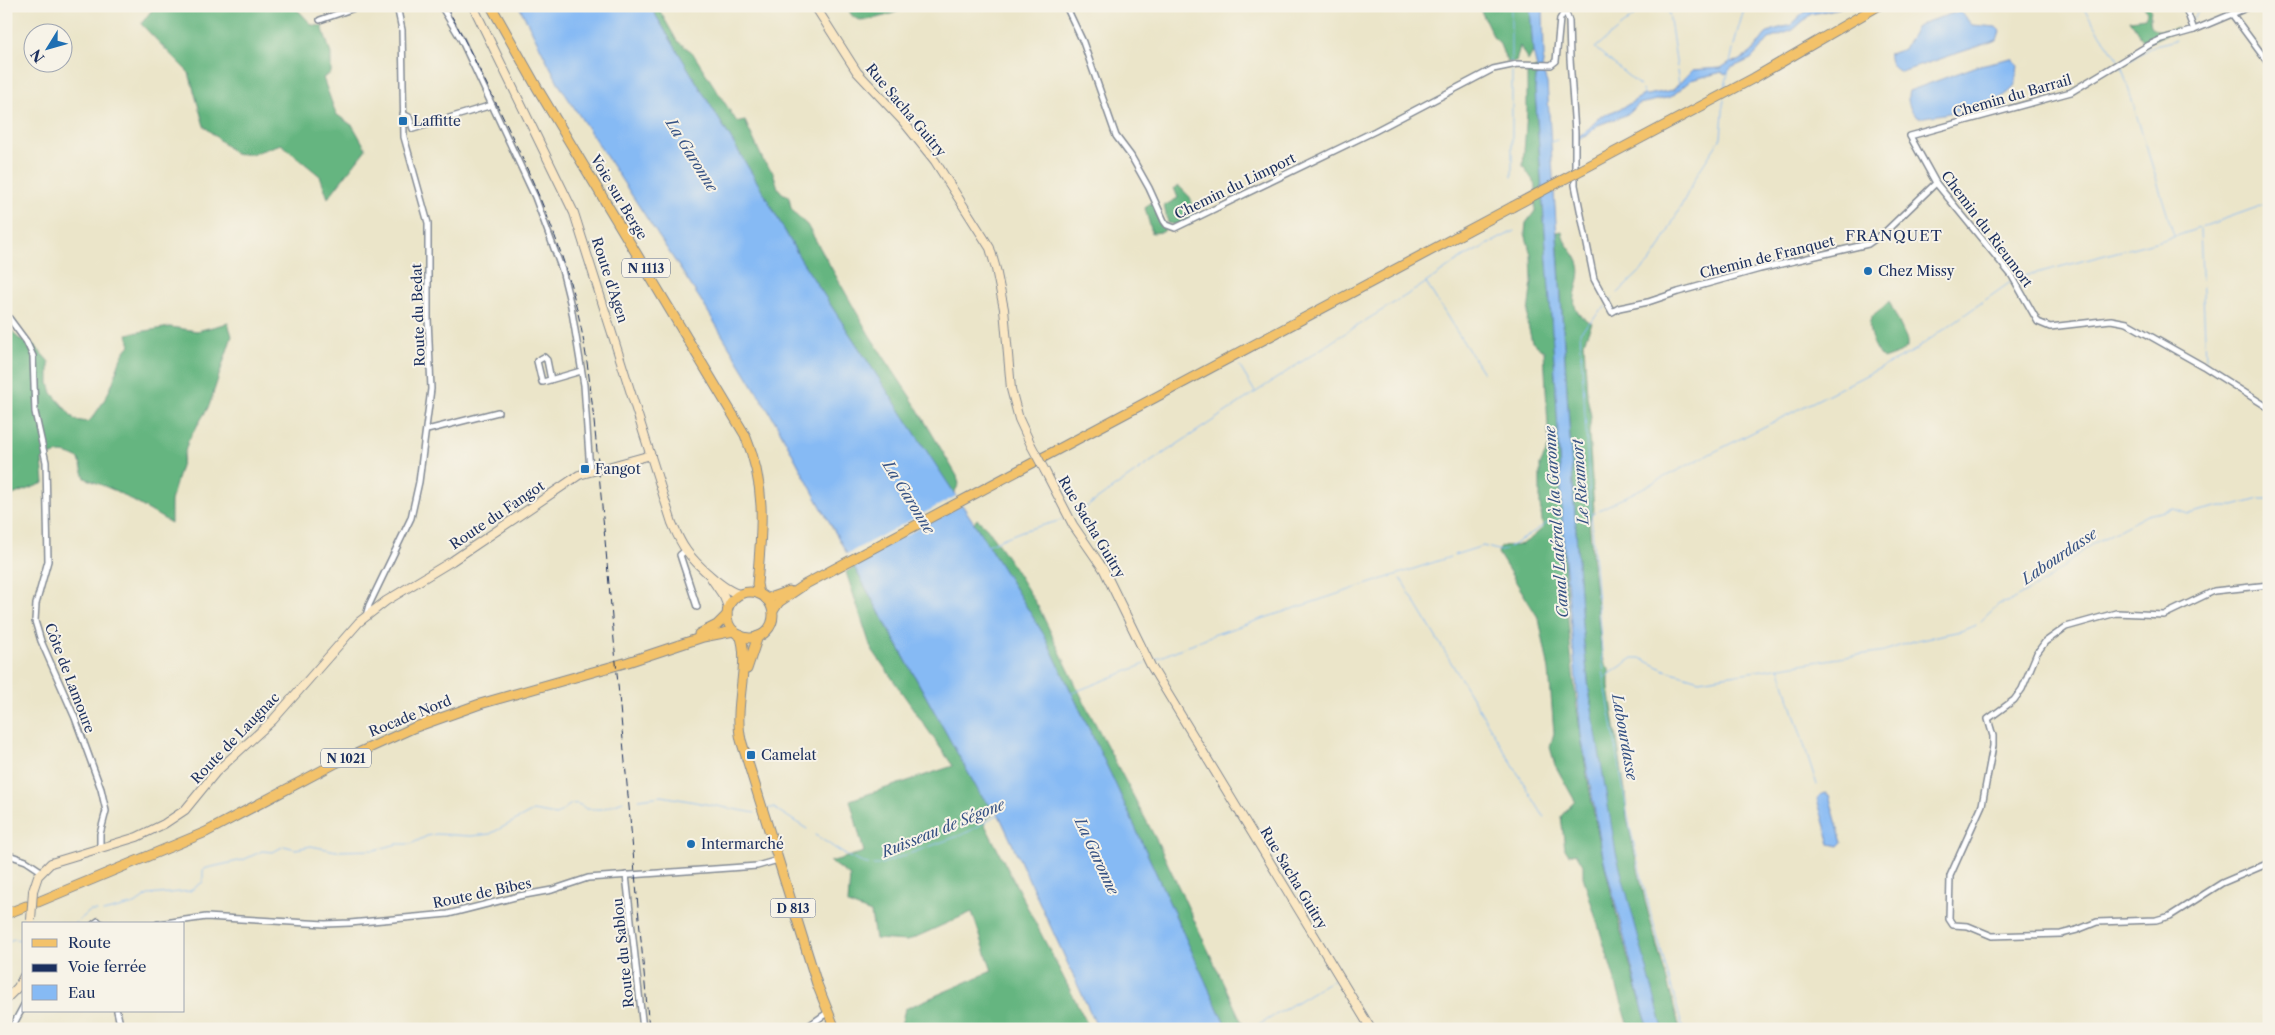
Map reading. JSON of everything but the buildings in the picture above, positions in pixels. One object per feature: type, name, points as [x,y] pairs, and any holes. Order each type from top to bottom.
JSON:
[{"type":"main road","name":"Voie sur Berge","points":[[491,6],[539,91],[745,435],[760,485],[763,515],[761,543]]},
{"type":"main road","points":[[806,584],[763,596],[743,593],[733,599],[728,611],[729,624],[737,633],[747,637],[758,636],[769,628],[773,618],[773,611],[779,602],[806,584],[1733,90],[1878,6]]},
{"type":"main road","name":"N 1113","points":[[743,593],[752,578],[761,543]]},
{"type":"main road","name":"N 1113","points":[[761,543],[757,584],[763,596]]},
{"type":"main road","points":[[763,596],[773,611]]},
{"type":"main road","name":"N 1021","points":[[668,648],[717,625],[728,611]]},
{"type":"main road","name":"N 1021","points":[[668,648],[710,635],[737,633]]},
{"type":"main road","name":"D 813","points":[[737,633],[744,645],[738,728],[743,750],[827,1013],[835,1029]]},
{"type":"main road","name":"D 813","points":[[739,703],[758,636]]},
{"type":"main road","name":"Rocade Nord","points":[[38,902],[206,832],[336,764],[413,728],[480,704],[628,662],[668,648]]},
{"type":"main road","points":[[6,914],[26,906]]},
{"type":"street","name":"Route du Bedat","points":[[366,616],[369,605],[409,526],[419,482],[427,430],[431,374],[428,318],[428,223],[426,208],[408,155],[403,114],[402,30],[398,6]]},
{"type":"street","points":[[441,6],[461,39],[535,196],[562,270],[572,306],[586,399],[590,471]]},
{"type":"street","name":"Route d'Agen","points":[[473,6],[574,214],[672,523],[686,550],[702,567],[724,597],[728,611]]},
{"type":"street","name":"Rue Sacha Guitry","points":[[815,6],[857,72],[902,120],[935,161],[990,248],[1004,309],[1011,389],[1019,418],[1032,446],[1073,525],[1104,570],[1151,666],[1372,1029]]},
{"type":"street","name":"Chemin du Limport","points":[[1066,6],[1083,42],[1116,136],[1149,188],[1164,221],[1171,228],[1186,224],[1493,69],[1517,64],[1546,66],[1554,64],[1556,61],[1560,18],[1566,8]]},
{"type":"street","points":[[2185,6],[2194,30]]},
{"type":"street","name":"Chemin du Barrail","points":[[1910,136],[2071,92],[2149,45],[2171,36],[2194,30],[2251,6]]},
{"type":"street","points":[[320,20],[357,7]]},
{"type":"street","name":"Chemin de Franquet","points":[[1566,8],[1569,21],[1575,132],[1575,185],[1595,283],[1611,310],[1648,302],[1760,269],[1868,244],[1885,232],[1936,183]]},
{"type":"street","points":[[2232,14],[2269,64]]},
{"type":"street","points":[[403,114],[408,117],[413,129],[492,105]]},
{"type":"street","name":"Chemin du Rieumort","points":[[1910,136],[1936,183],[2012,276],[2038,322],[2050,327],[2111,320],[2126,324],[2203,366],[2269,408]]},
{"type":"street","name":"Côte de Lamoure","points":[[6,314],[26,340],[33,356],[36,412],[46,462],[48,560],[36,604],[35,621],[41,641],[75,718],[83,745],[101,789],[106,811],[100,834],[100,847]]},
{"type":"street","points":[[551,380],[546,360],[544,357],[539,359],[537,361],[542,382],[551,380],[581,371]]},
{"type":"street","points":[[427,430],[498,412]]},
{"type":"street","name":"Route du Fangot","points":[[366,616],[396,594],[452,561],[579,475],[650,455]]},
{"type":"street","points":[[686,550],[680,555],[697,607]]},
{"type":"street","name":"Route d'Agen","points":[[702,567],[730,590],[743,593]]},
{"type":"street","points":[[2269,585],[2214,591],[2164,614],[2116,613],[2066,626],[2045,642],[2037,653],[2022,689],[2014,700],[1988,719],[1993,736],[1993,746],[1982,805],[1950,876],[1948,913],[1950,922],[1953,925],[1968,926],[1992,936],[2061,934],[2103,921],[2156,920],[2170,916],[2222,883],[2269,863]]},
{"type":"street","name":"Route de Laugnac","points":[[41,871],[58,860],[137,837],[164,824],[185,810],[216,772],[274,720],[320,665],[366,616]]},
{"type":"street","points":[[6,854],[26,861],[41,871],[33,891],[31,922]]},
{"type":"street","name":"Route de Bibes","points":[[172,922],[206,917],[325,924],[448,914],[519,896],[552,890],[588,878],[757,866],[778,860]]},
{"type":"street","name":"Route du Sablou","points":[[626,875],[643,1029]]},
{"type":"street","points":[[6,999],[18,987],[22,980]]},
{"type":"street","points":[[18,987],[22,991]]},
{"type":"street","points":[[11,1029],[22,1009]]},
{"type":"street","points":[[117,1012],[121,1029]]},
{"type":"street","points":[[804,1029],[827,1013]]},
{"type":"green space","points":[[155,6],[294,6],[312,25],[322,26],[331,54],[331,73],[323,78],[336,114],[353,126],[366,149],[328,198],[320,176],[281,144],[252,154],[235,154],[204,126],[189,73],[141,24]]},
{"type":"green space","points":[[650,6],[657,6],[677,41],[692,52],[737,122],[745,121],[764,162],[773,172],[778,188],[782,193],[789,196],[791,208],[807,225],[870,336],[911,398],[957,476],[959,484],[954,493],[801,260],[762,190]]},
{"type":"green space","points":[[848,6],[906,6],[890,14],[861,20],[852,15]]},
{"type":"green space","points":[[1483,6],[1530,6],[1533,52],[1528,61],[1520,46],[1516,62],[1507,62],[1499,42],[1494,38],[1480,9]]},
{"type":"green space","points":[[2144,6],[2149,6],[2150,8],[2150,24],[2156,30],[2178,27],[2145,44],[2130,20],[2145,18],[2147,13]]},
{"type":"green space","points":[[1537,68],[1535,90],[1555,375],[1567,602],[1575,692],[1593,810],[1609,884],[1649,1029],[1631,1029],[1583,876],[1583,865],[1576,853],[1569,855],[1565,849],[1561,816],[1575,801],[1555,765],[1550,747],[1554,733],[1549,670],[1539,619],[1498,553],[1504,546],[1515,546],[1525,542],[1543,528],[1540,505],[1540,465],[1549,446],[1544,351],[1532,342],[1527,321],[1532,281],[1531,255],[1525,233],[1526,223],[1535,211],[1536,185],[1523,166],[1527,111],[1527,73]]},
{"type":"green space","points":[[1179,186],[1190,197],[1195,214],[1183,223],[1171,224],[1168,223],[1164,206],[1178,198],[1174,188]]},
{"type":"green space","points":[[1150,203],[1154,205],[1161,226],[1165,230],[1163,232],[1152,233],[1145,208]]},
{"type":"green space","points":[[1562,231],[1566,243],[1578,262],[1580,270],[1575,295],[1576,310],[1582,317],[1592,323],[1584,342],[1587,396],[1591,416],[1589,433],[1594,510],[1589,521],[1601,650],[1605,664],[1609,669],[1609,688],[1625,790],[1627,819],[1645,901],[1680,1029],[1663,1029],[1650,985],[1631,919],[1615,852],[1596,739],[1582,626],[1557,232]]},
{"type":"green space","points":[[1889,301],[1907,340],[1907,347],[1900,353],[1883,359],[1872,339],[1869,327],[1872,317]]},
{"type":"green space","points":[[6,323],[18,338],[34,345],[49,362],[49,383],[52,393],[75,420],[88,422],[106,397],[121,358],[130,345],[127,334],[170,327],[197,331],[228,323],[232,336],[209,406],[188,441],[171,501],[171,523],[116,491],[85,478],[79,459],[65,453],[52,455],[42,460],[44,483],[6,499]]},
{"type":"green space","points":[[977,519],[987,528],[1039,608],[1085,704],[1158,843],[1245,1029],[1227,1029],[1114,781],[1044,635],[974,523]]},
{"type":"green space","points":[[854,567],[980,794],[996,812],[983,821],[1090,1029],[900,1029],[905,1009],[992,971],[972,912],[907,941],[875,939],[871,913],[848,904],[850,876],[830,862],[864,852],[850,800],[953,766],[871,648],[846,572]]},
{"type":"water","name":"La Garonne","points":[[519,6],[650,6],[762,190],[801,260],[974,523],[1044,635],[1114,781],[1227,1029],[1098,1029],[999,815],[980,794],[776,423],[702,302],[560,86]]},
{"type":"water","points":[[1530,6],[1543,6],[1544,56],[1542,69],[1547,83],[1582,626],[1589,691],[1616,853],[1663,1029],[1649,1029],[1643,1010],[1603,856],[1581,735],[1564,549],[1555,373],[1535,90],[1537,68],[1533,52]]},
{"type":"water","points":[[1838,6],[1840,8],[1811,14],[1793,30],[1769,39],[1751,59],[1731,68],[1726,74],[1722,72],[1691,80],[1671,97],[1639,104],[1626,115],[1598,125],[1587,136],[1578,139],[1578,136],[1584,133],[1601,116],[1624,107],[1642,96],[1673,90],[1692,70],[1721,68],[1730,62],[1739,61],[1752,52],[1765,35],[1772,30],[1791,25],[1805,12],[1813,9]]},
{"type":"water","points":[[1960,11],[1972,25],[1996,27],[2000,31],[1997,40],[1901,72],[1889,60],[1889,54],[1904,49],[1916,28],[1923,23]]},
{"type":"water","points":[[2012,58],[2018,65],[2014,86],[2006,95],[1995,100],[1969,109],[1919,118],[1908,103],[1909,91],[1980,65]]},
{"type":"water","points":[[1825,793],[1829,795],[1842,843],[1839,846],[1830,844],[1817,799]]},
{"type":"pier","points":[[958,495],[964,504],[850,565],[845,555]]},
{"type":"waterway","points":[[1511,6],[1511,63]]},
{"type":"waterway","points":[[1640,86],[1595,48],[1646,6]]},
{"type":"waterway","points":[[1668,6],[1677,67]]},
{"type":"waterway","name":"Le Rieumort","points":[[1730,63],[1745,6]]},
{"type":"waterway","points":[[2082,6],[2118,60]]},
{"type":"waterway","points":[[2194,19],[2200,6]]},
{"type":"waterway","points":[[2174,236],[2121,65],[2155,45],[2176,40]]},
{"type":"waterway","points":[[1512,68],[1512,177]]},
{"type":"waterway","name":"Le Rieumort","points":[[1724,90],[1729,70]]},
{"type":"waterway","points":[[1677,71],[1679,85]]},
{"type":"waterway","points":[[1642,90],[1645,96]]},
{"type":"waterway","name":"Le Rieumort","points":[[1618,293],[1650,262],[1660,247],[1699,171],[1721,138],[1724,99]]},
{"type":"waterway","points":[[1551,142],[1557,140]]},
{"type":"waterway","points":[[2017,278],[2174,237],[2269,203]]},
{"type":"waterway","points":[[2200,230],[2206,359]]},
{"type":"waterway","points":[[1075,515],[1149,463],[1339,337],[1462,258],[1514,231]]},
{"type":"waterway","points":[[1599,510],[1912,352],[2012,281]]},
{"type":"waterway","points":[[1426,283],[1483,373]]},
{"type":"waterway","name":"Le Rieumort","points":[[1609,303],[1613,298]]},
{"type":"waterway","name":"Le Rieumort","points":[[1604,677],[1591,515],[1580,332],[1606,306]]},
{"type":"waterway","points":[[1240,367],[1255,392]]},
{"type":"waterway","name":"Labourdasse","points":[[1981,621],[1999,604],[2010,601],[2046,581],[2089,546],[2147,515],[2174,509],[2188,514],[2220,506],[2234,506],[2259,499],[2269,499]]},
{"type":"waterway","name":"Le Rieumort","points":[[1591,515],[1596,512]]},
{"type":"waterway","name":"Canal Latéral à la Garonne","points":[[1553,521],[1562,519]]},
{"type":"waterway","points":[[987,545],[1022,531],[1062,520]]},
{"type":"waterway","name":"Canal Latéral à la Garonne","points":[[1454,555],[1483,546],[1501,551],[1505,550],[1549,522]]},
{"type":"waterway","points":[[1151,661],[1213,635],[1450,557]]},
{"type":"waterway","points":[[1401,579],[1544,817]]},
{"type":"waterway","name":"Labourdasse","points":[[1683,1029],[1647,900],[1630,827],[1604,678],[1633,658],[1640,658],[1665,670],[1699,680],[1884,651],[1917,640],[1961,631],[1976,625]]},
{"type":"waterway","points":[[1072,693],[1145,664]]},
{"type":"waterway","points":[[1779,667],[1817,785]]},
{"type":"waterway","name":"Ruisseau de Ségone","points":[[639,799],[662,796],[755,813]]},
{"type":"waterway","name":"Ruisseau de Ségone","points":[[103,912],[135,904],[148,895],[190,891],[203,882],[203,870],[207,868],[243,860],[262,851],[273,852],[284,846],[296,849],[311,846],[336,851],[375,850],[397,844],[411,844],[436,834],[471,836],[490,834],[533,811],[556,815],[574,804],[586,809],[602,809],[623,801]]},
{"type":"waterway","name":"Ruisseau de Ségone","points":[[769,808],[774,808],[807,829]]},
{"type":"waterway","name":"Ruisseau de Ségone","points":[[815,835],[853,859],[878,865],[964,834],[1000,814]]},
{"type":"waterway","name":"Ruisseau de Ségone","points":[[77,922],[90,911],[97,911]]},
{"type":"waterway","name":"Ruisseau de Ségone","points":[[6,943],[13,939],[22,940]]},
{"type":"waterway","points":[[1254,1028],[1336,978]]},
{"type":"railway","points":[[446,6],[521,155],[552,228],[569,279],[584,341],[597,451],[649,1029]]},
{"type":"place","name":"Laffitte","points":[[403,121]]},
{"type":"place","name":"Chez Missy","points":[[1868,271]]},
{"type":"place","name":"Fangot","points":[[585,469]]},
{"type":"place","name":"Camelat","points":[[751,755]]},
{"type":"place","name":"Intermarché","points":[[691,844]]},
{"type":"district","name":"FRANQUET","points":[[1894,235]]}]
